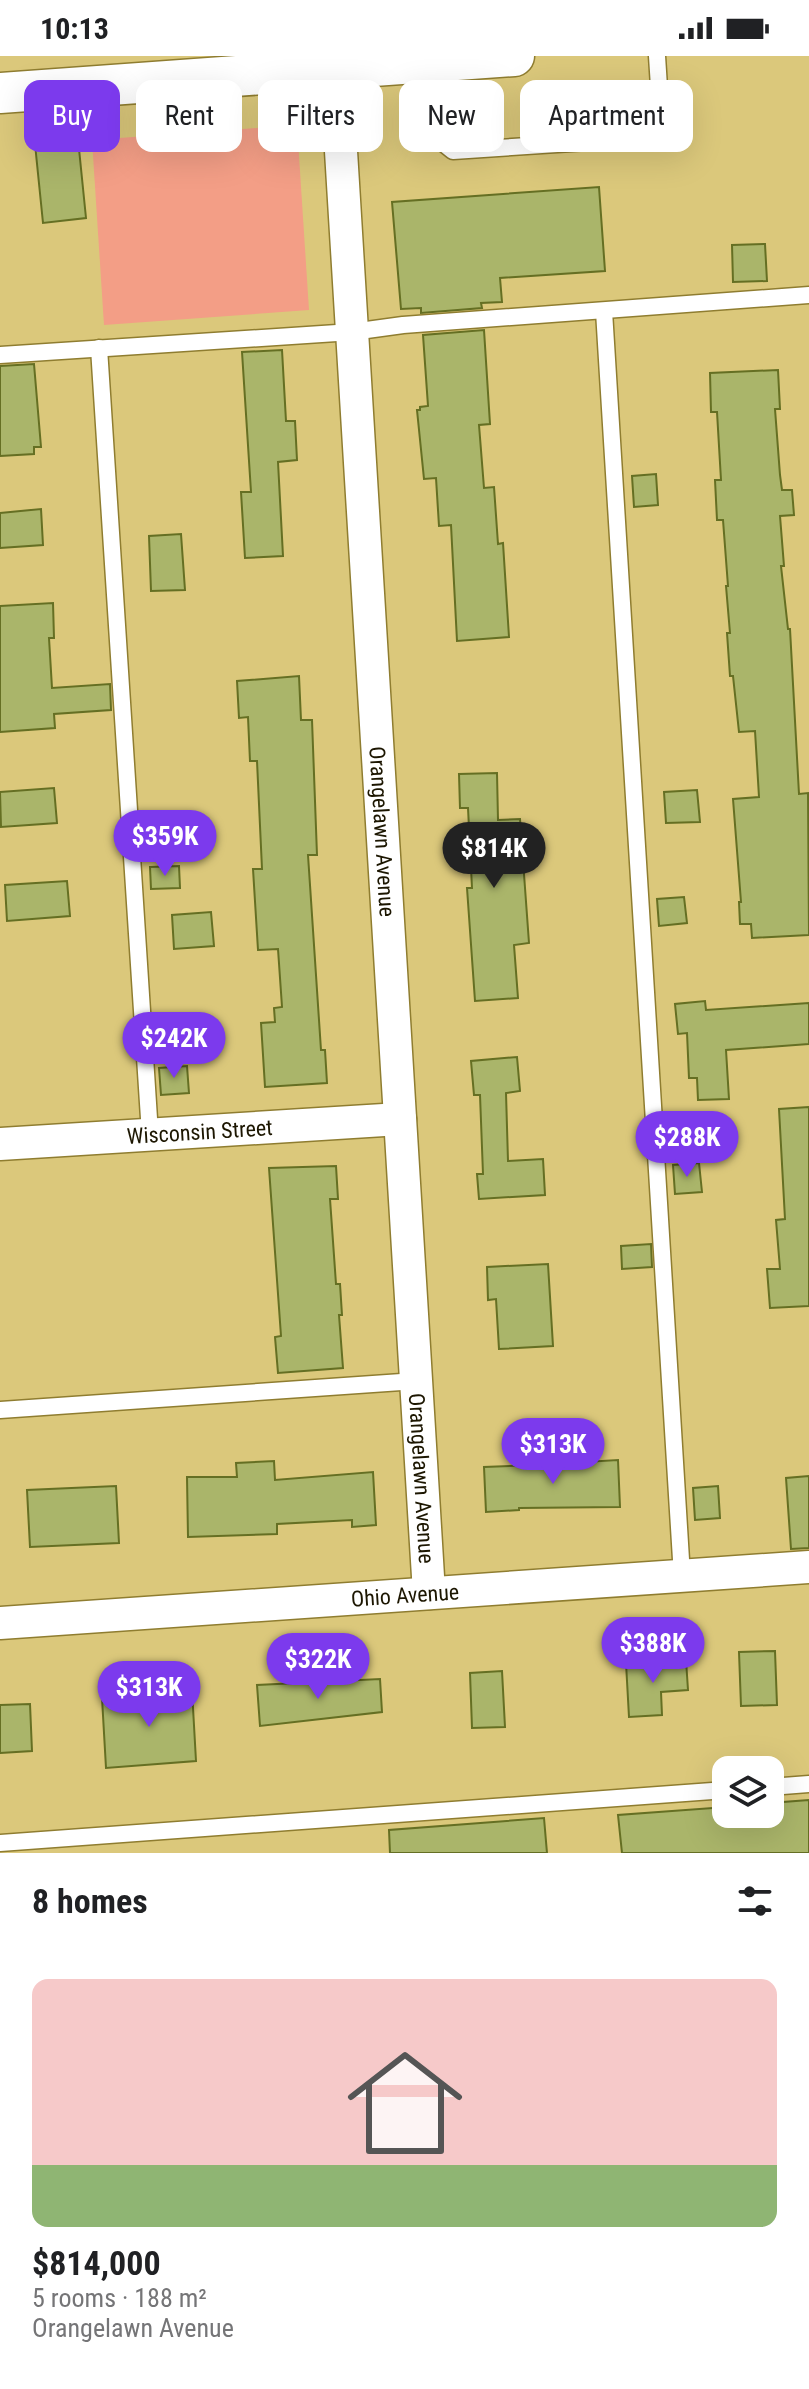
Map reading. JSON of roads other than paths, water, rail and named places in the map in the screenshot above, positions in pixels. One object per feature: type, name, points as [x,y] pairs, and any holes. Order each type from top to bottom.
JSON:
[{"type":"street","points":[[0,93],[237,66],[336,69],[514,56]]},
{"type":"street","name":"Orangelawn Avenue","points":[[336,69],[429,1593]]},
{"type":"street","name":"Wisconsin Street","points":[[0,1144],[400,1119]]},
{"type":"street","name":"Ohio Avenue","points":[[0,1623],[809,1567]]},
{"type":"lane","points":[[428,62],[433,135],[453,151],[649,138],[661,118],[657,56]]},
{"type":"lane","points":[[0,355],[352,332],[403,325],[809,295]]},
{"type":"lane","points":[[604,311],[682,1576]]},
{"type":"lane","points":[[99,348],[150,1134]]},
{"type":"lane","points":[[0,1410],[416,1381]]},
{"type":"lane","points":[[784,1786],[809,1784]]},
{"type":"lane","points":[[0,1843],[712,1791]]}]
